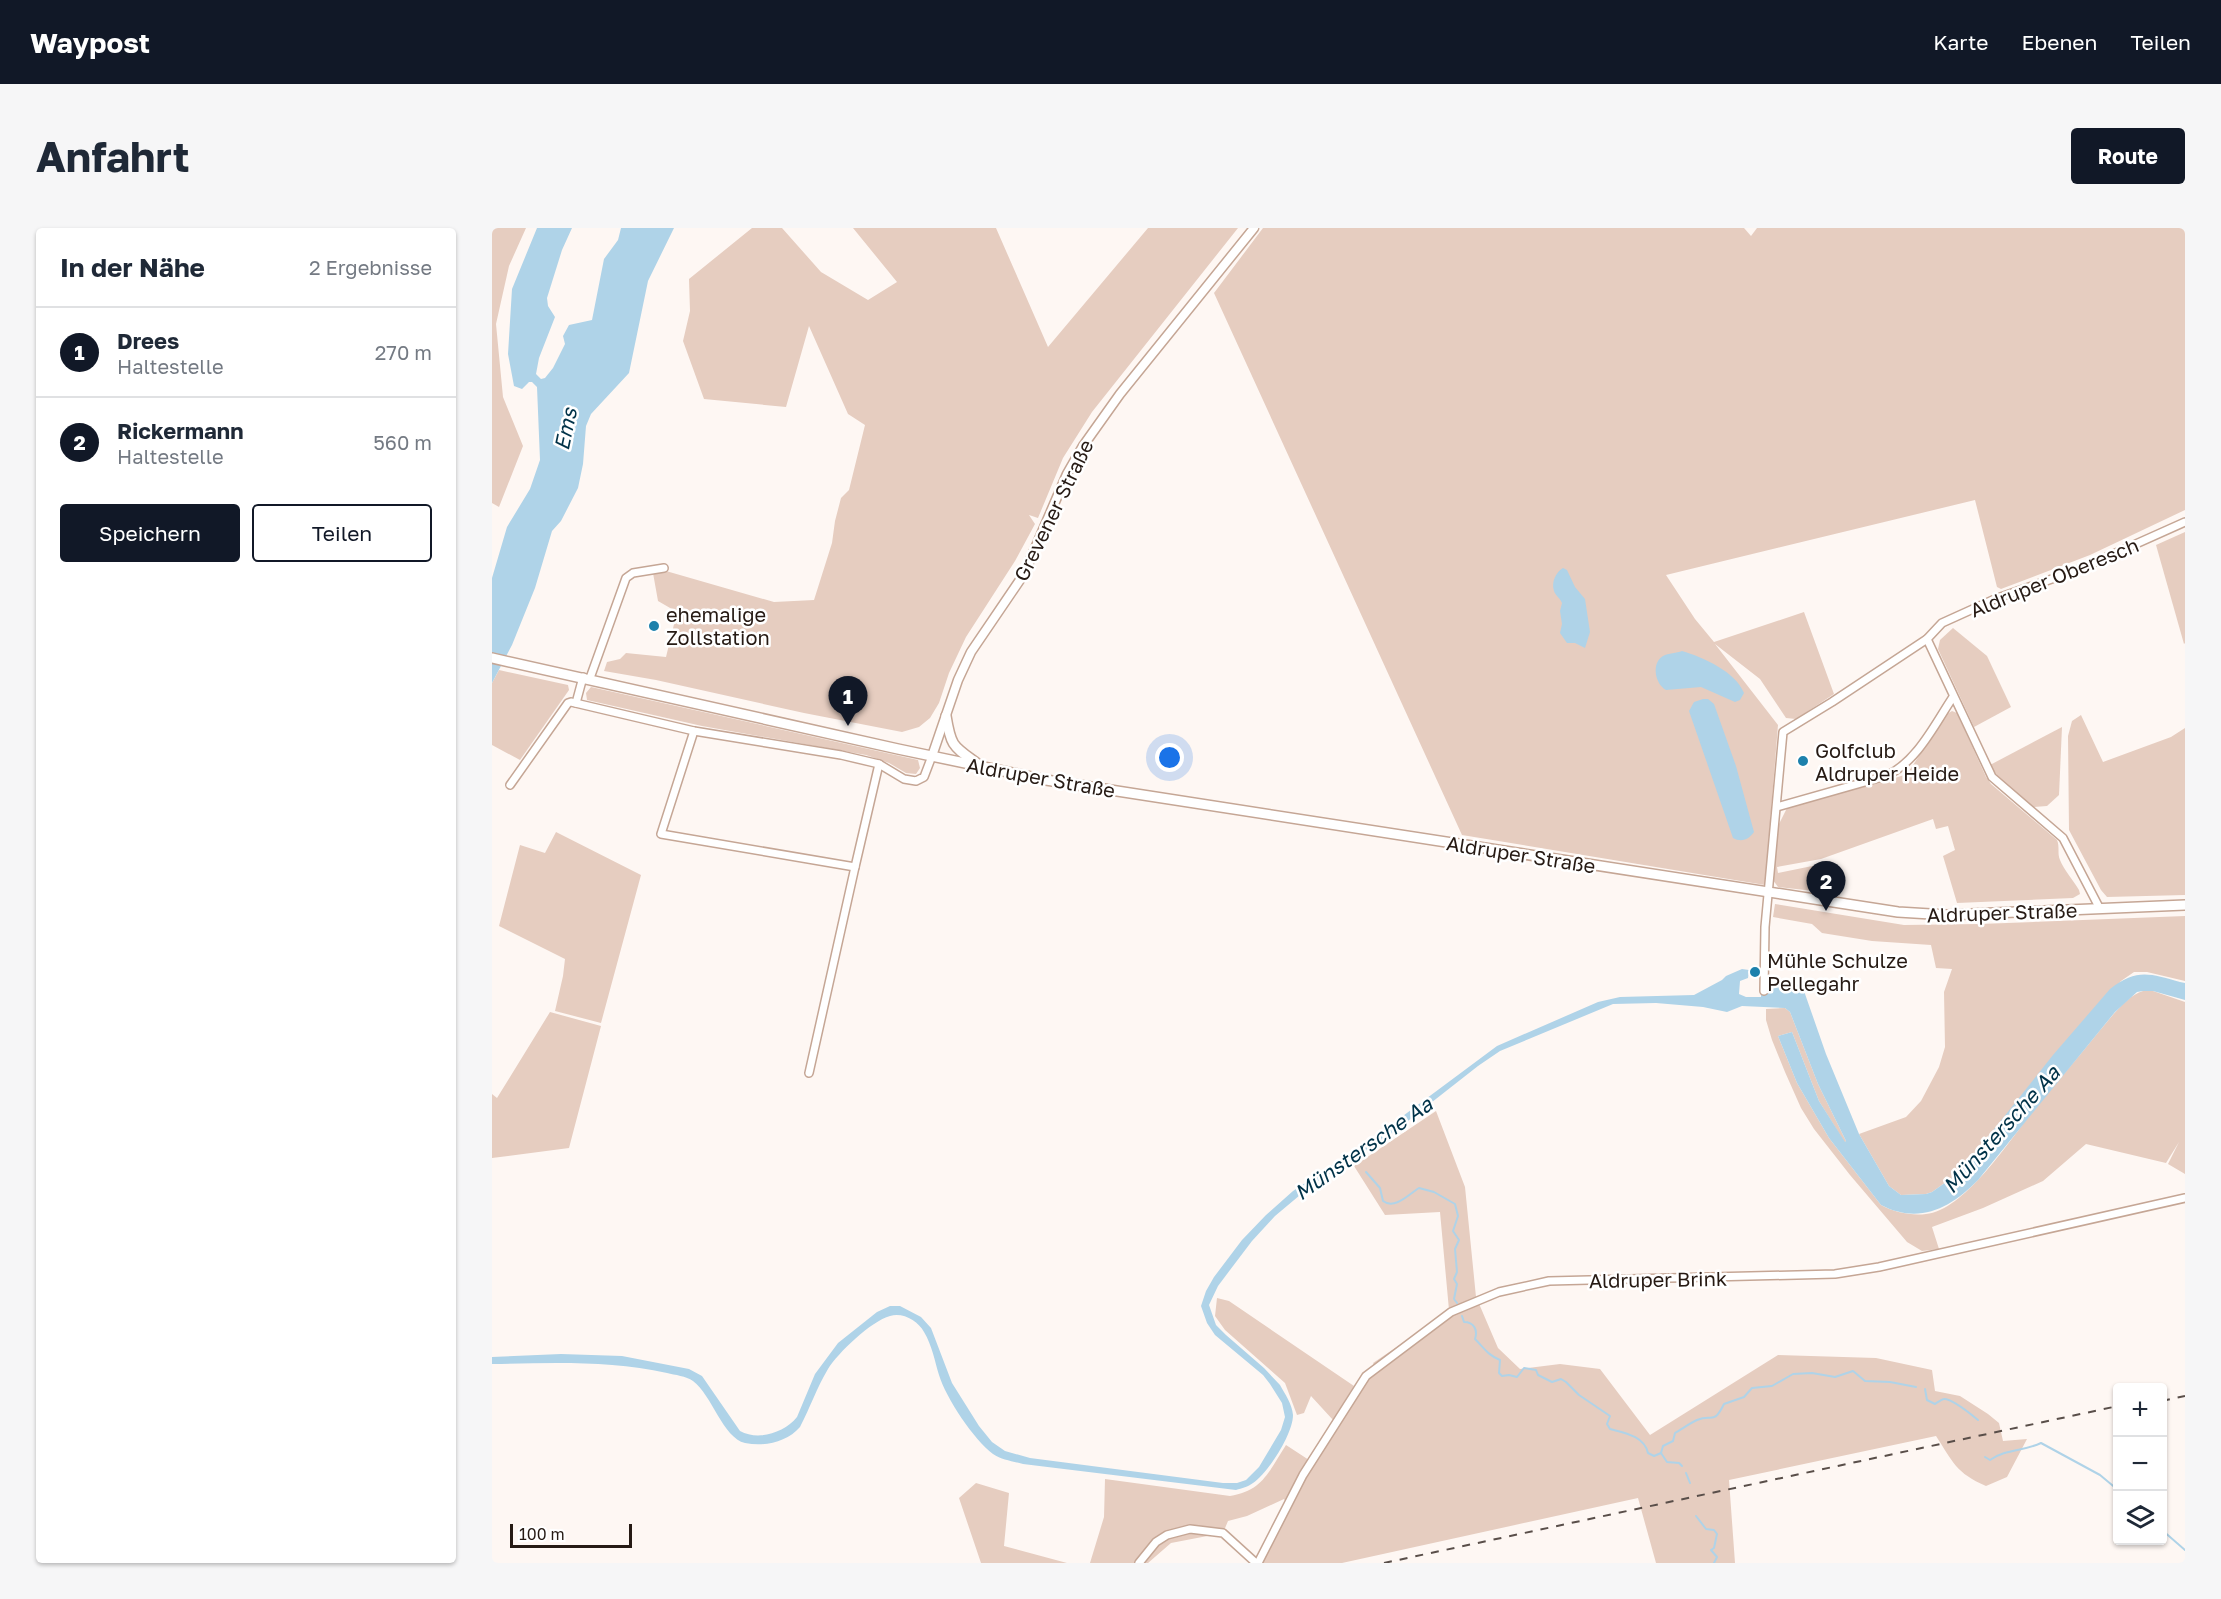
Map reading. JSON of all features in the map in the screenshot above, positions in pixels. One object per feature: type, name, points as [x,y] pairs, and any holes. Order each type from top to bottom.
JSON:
[{"type":"main road","name":"Aldruper Straße","points":[[492,658],[1046,780],[1768,893],[1923,914],[2185,905]]},
{"type":"main road","points":[[946,716],[950,740],[954,747],[983,767]]},
{"type":"street","name":"Grevener Straße","points":[[932,756],[958,680],[971,652],[1024,574],[1046,528],[1067,474],[1083,446],[1120,394],[1254,228]]},
{"type":"street","name":"Aldruper Oberesch","points":[[1764,991],[1768,893],[1783,732],[1833,702],[1927,639],[1942,623],[1995,599],[2080,569],[2185,522]]},
{"type":"street","points":[[576,703],[626,578],[633,573],[663,568]]},
{"type":"street","points":[[1927,639],[1992,777],[2063,838],[2100,909]]},
{"type":"street","points":[[1777,807],[1886,776],[1896,771],[1923,742],[1953,697]]},
{"type":"street","points":[[510,785],[568,703],[694,731],[841,755],[879,764],[904,779],[916,781],[924,777],[932,756]]},
{"type":"street","points":[[694,731],[661,834],[855,867]]},
{"type":"street","points":[[808,1073],[879,764]]},
{"type":"street","name":"Aldruper Brink","points":[[1139,1563],[1156,1542],[1167,1535],[1190,1529],[1223,1533],[1257,1563],[1303,1475],[1366,1376],[1451,1312],[1499,1292],[1549,1281],[1835,1274],[1879,1267],[2185,1198]]},
{"type":"shaded area","points":[[492,228],[526,228],[509,266],[496,324],[503,397],[523,446],[499,507],[492,503]]},
{"type":"shaded area","points":[[752,228],[782,228],[821,272],[868,300],[897,282],[853,228],[996,228],[1048,347],[1148,228],[1238,228],[1092,412],[1063,458],[1038,518],[1029,515],[1035,524],[1015,561],[966,637],[949,673],[939,703],[930,718],[919,727],[902,732],[604,671],[607,662],[620,659],[626,653],[666,657],[677,612],[658,601],[653,573],[666,571],[774,602],[814,600],[832,543],[841,498],[849,490],[865,425],[848,414],[809,326],[786,407],[704,399],[683,341],[690,311],[689,279]]},
{"type":"shaded area","points":[[1263,228],[1744,228],[1751,236],[1757,228],[2185,228],[2185,510],[2090,555],[2001,589],[1997,587],[1975,500],[1666,575],[1695,619],[1714,642],[1804,612],[1834,694],[1796,719],[1786,718],[1760,679],[1715,644],[1778,725],[1765,885],[1462,835],[1214,293]]},
{"type":"shaded area","points":[[2185,532],[2185,643],[2184,644],[2156,545]]},
{"type":"shaded area","points":[[1953,628],[1987,656],[2011,707],[1974,727],[1938,649],[1940,640]]},
{"type":"shaded area","points":[[499,670],[568,685],[569,690],[520,760],[492,745],[492,683]]},
{"type":"shaded area","points":[[591,687],[918,760],[920,768],[916,774],[906,773],[889,763],[866,755],[702,726],[587,700],[586,693]]},
{"type":"shaded area","points":[[1952,711],[1957,713],[1991,784],[2057,840],[2060,860],[2080,894],[2073,898],[1957,903],[1943,856],[1955,850],[1948,826],[1936,829],[1933,819],[1821,859],[1777,867],[1778,873],[1822,864],[1823,892],[1778,887],[1773,880],[1777,828],[1788,806],[1907,774],[1947,714]]},
{"type":"shaded area","points":[[2081,715],[2103,762],[2171,737],[2185,728],[2185,895],[2107,897],[2101,890],[2069,830],[2068,736],[2072,721]]},
{"type":"shaded area","points":[[2062,727],[2059,795],[2047,806],[2034,807],[2001,781],[1990,765]]},
{"type":"shaded area","points":[[556,832],[641,875],[601,1023],[555,1011],[565,959],[499,926],[520,845],[545,853]]},
{"type":"shaded area","points":[[1775,904],[1904,925],[2185,916],[2185,981],[2147,972],[2134,972],[2121,981],[1960,1172],[1932,1192],[1901,1195],[1889,1186],[1859,1134],[1906,1117],[1921,1101],[1939,1067],[1945,1047],[1944,992],[1952,969],[1936,968],[1931,945],[1872,941],[1822,933],[1812,924],[1773,917]]},
{"type":"shaded area","points":[[2143,991],[2153,991],[2185,1002],[2185,1174],[2168,1164],[2179,1142],[2166,1163],[2086,1144],[2043,1181],[1983,1208],[1932,1227],[1939,1249],[1922,1251],[1907,1242],[1814,1129],[1801,1108],[1785,1072],[1766,1020],[1766,1009],[1785,1008],[1790,1012],[1818,1084],[1845,1143],[1819,1101],[1792,1032],[1778,1036],[1797,1083],[1829,1138],[1881,1205],[1903,1213],[1926,1214],[1940,1210],[1955,1201],[1984,1174],[2112,1016],[2124,1003]]},
{"type":"shaded area","points":[[550,1012],[601,1026],[569,1148],[492,1158],[492,1094],[497,1098]]},
{"type":"shaded area","points":[[1436,1111],[1465,1187],[1476,1297],[1466,1303],[1477,1299],[1498,1348],[1520,1369],[1560,1364],[1600,1369],[1650,1435],[1778,1355],[1876,1358],[1932,1370],[1935,1391],[1960,1396],[1988,1414],[1999,1423],[2003,1441],[2027,1439],[2007,1477],[1986,1486],[1976,1481],[1956,1466],[1936,1436],[1729,1480],[1735,1563],[1656,1563],[1638,1498],[1342,1563],[1260,1563],[1305,1477],[1366,1377],[1376,1369],[1373,1363],[1453,1309],[1449,1310],[1440,1212],[1385,1215],[1354,1166]]},
{"type":"shaded area","points":[[1217,1298],[1229,1301],[1354,1386],[1333,1420],[1311,1396],[1304,1413],[1297,1415],[1285,1383],[1225,1330],[1215,1316]]},
{"type":"shaded area","points":[[1286,1445],[1309,1460],[1286,1502],[1284,1499],[1247,1516],[1228,1521],[1223,1533],[1171,1543],[1148,1563],[1090,1563],[1104,1517],[1105,1479],[1230,1496],[1258,1485],[1270,1471]]},
{"type":"shaded area","points":[[976,1483],[1009,1493],[1004,1546],[1067,1563],[981,1563],[959,1498]]},
{"type":"water","name":"Ems","points":[[537,228],[572,228],[562,250],[547,298],[548,306],[555,317],[539,358],[536,374],[541,379],[545,378],[553,368],[565,344],[563,336],[569,325],[592,320],[604,259],[618,240],[621,228],[674,228],[648,281],[629,373],[591,414],[586,426],[583,464],[578,488],[561,521],[552,531],[535,588],[512,645],[492,683],[492,578],[507,527],[530,489],[540,460],[537,387],[532,382],[522,389],[514,386],[508,354],[512,289]]},
{"type":"water","points":[[1563,568],[1567,570],[1575,587],[1585,599],[1590,632],[1585,648],[1575,643],[1567,643],[1560,633],[1562,603],[1553,584],[1556,575]]},
{"type":"water","points":[[1682,651],[1709,661],[1734,678],[1744,693],[1740,700],[1735,702],[1701,687],[1666,690],[1662,687],[1656,673],[1659,659],[1667,654]]},
{"type":"water","points":[[1708,699],[1714,704],[1736,766],[1754,832],[1745,840],[1733,838],[1689,711],[1694,702]]},
{"type":"water","name":"Münstersche Aa","points":[[1742,969],[1749,970],[1748,978],[1740,981],[1739,994],[1746,997],[1761,997],[1761,994],[1789,981],[1797,984],[1804,991],[1826,1054],[1859,1134],[1889,1186],[1901,1195],[1932,1192],[1960,1172],[2053,1055],[2110,989],[2120,982],[2136,975],[2152,975],[2185,983],[2185,1000],[2153,991],[2137,992],[2115,1012],[1978,1180],[1957,1199],[1934,1210],[1921,1213],[1895,1211],[1881,1205],[1829,1138],[1797,1083],[1778,1036],[1792,1032],[1819,1101],[1846,1141],[1818,1084],[1790,1012],[1785,1008],[1742,1006],[1727,1012],[1703,1007],[1656,1003],[1613,1004],[1500,1051],[1390,1135],[1312,1185],[1275,1216],[1252,1241],[1218,1286],[1209,1305],[1216,1325],[1280,1385],[1290,1403],[1293,1415],[1289,1432],[1266,1471],[1253,1483],[1236,1490],[1023,1464],[996,1456],[969,1429],[954,1406],[939,1375],[927,1337],[921,1328],[910,1318],[900,1315],[882,1319],[847,1347],[828,1369],[800,1427],[782,1440],[768,1444],[745,1443],[737,1439],[724,1425],[700,1387],[684,1377],[645,1369],[601,1364],[492,1364],[492,1357],[561,1354],[622,1356],[689,1369],[702,1376],[740,1431],[763,1435],[778,1431],[792,1423],[797,1417],[815,1374],[838,1343],[877,1312],[890,1306],[900,1306],[921,1317],[931,1328],[952,1383],[979,1426],[992,1442],[1005,1451],[1030,1458],[1237,1483],[1246,1480],[1259,1467],[1281,1430],[1285,1417],[1282,1403],[1270,1384],[1263,1375],[1215,1335],[1207,1323],[1201,1306],[1214,1277],[1242,1240],[1266,1215],[1293,1191],[1376,1136],[1497,1046],[1598,1002],[1620,997],[1694,995]]},
{"type":"waterway","name":"Münstersche Aa","points":[[1366,1172],[1380,1188],[1383,1201],[1388,1203],[1397,1202],[1419,1188],[1434,1192],[1455,1204],[1458,1216],[1453,1231],[1459,1240],[1455,1249],[1457,1272],[1454,1279],[1457,1284],[1454,1299],[1457,1303]]},
{"type":"waterway","points":[[1462,1316],[1464,1322],[1474,1327],[1475,1339],[1490,1354],[1500,1360],[1499,1373],[1502,1376],[1517,1377],[1524,1368],[1536,1370],[1538,1375],[1552,1382],[1561,1379],[1579,1395],[1610,1416],[1607,1424],[1610,1429],[1638,1439],[1646,1447],[1648,1453],[1654,1456],[1661,1453],[1663,1446],[1673,1441],[1675,1433],[1689,1424],[1702,1418],[1715,1417],[1724,1404],[1744,1397],[1752,1388],[1772,1386],[1793,1374],[1812,1373],[1835,1377],[1853,1371],[1865,1381],[1890,1382],[1916,1387]]},
{"type":"waterway","points":[[1925,1389],[1927,1400],[1935,1404],[1943,1399],[1948,1400],[1978,1420]]},
{"type":"waterway","points":[[1985,1457],[1990,1460],[1996,1456],[2041,1443],[2100,1475],[2113,1486]]},
{"type":"waterway","points":[[1661,1453],[1667,1462],[1679,1463],[1682,1466]]},
{"type":"waterway","points":[[1686,1473],[1690,1483]]},
{"type":"waterway","points":[[1696,1516],[1706,1529],[1714,1530],[1717,1534],[1714,1548],[1711,1550],[1717,1557],[1714,1563]]},
{"type":"waterway","points":[[2167,1534],[2185,1550]]},
{"type":"railway","points":[[2167,1400],[2185,1396]]},
{"type":"railway","points":[[1384,1563],[2113,1407]]},
{"type":"place","name":"ehemalige Zollstation","points":[[654,626]]},
{"type":"place","name":"Drees","points":[[848,726]]},
{"type":"place","name":"Golfclub Aldruper Heide","points":[[1803,761]]},
{"type":"place","name":"Rickermann","points":[[1826,911]]},
{"type":"place","name":"Mühle Schulze Pellegahr","points":[[1755,972]]}]
